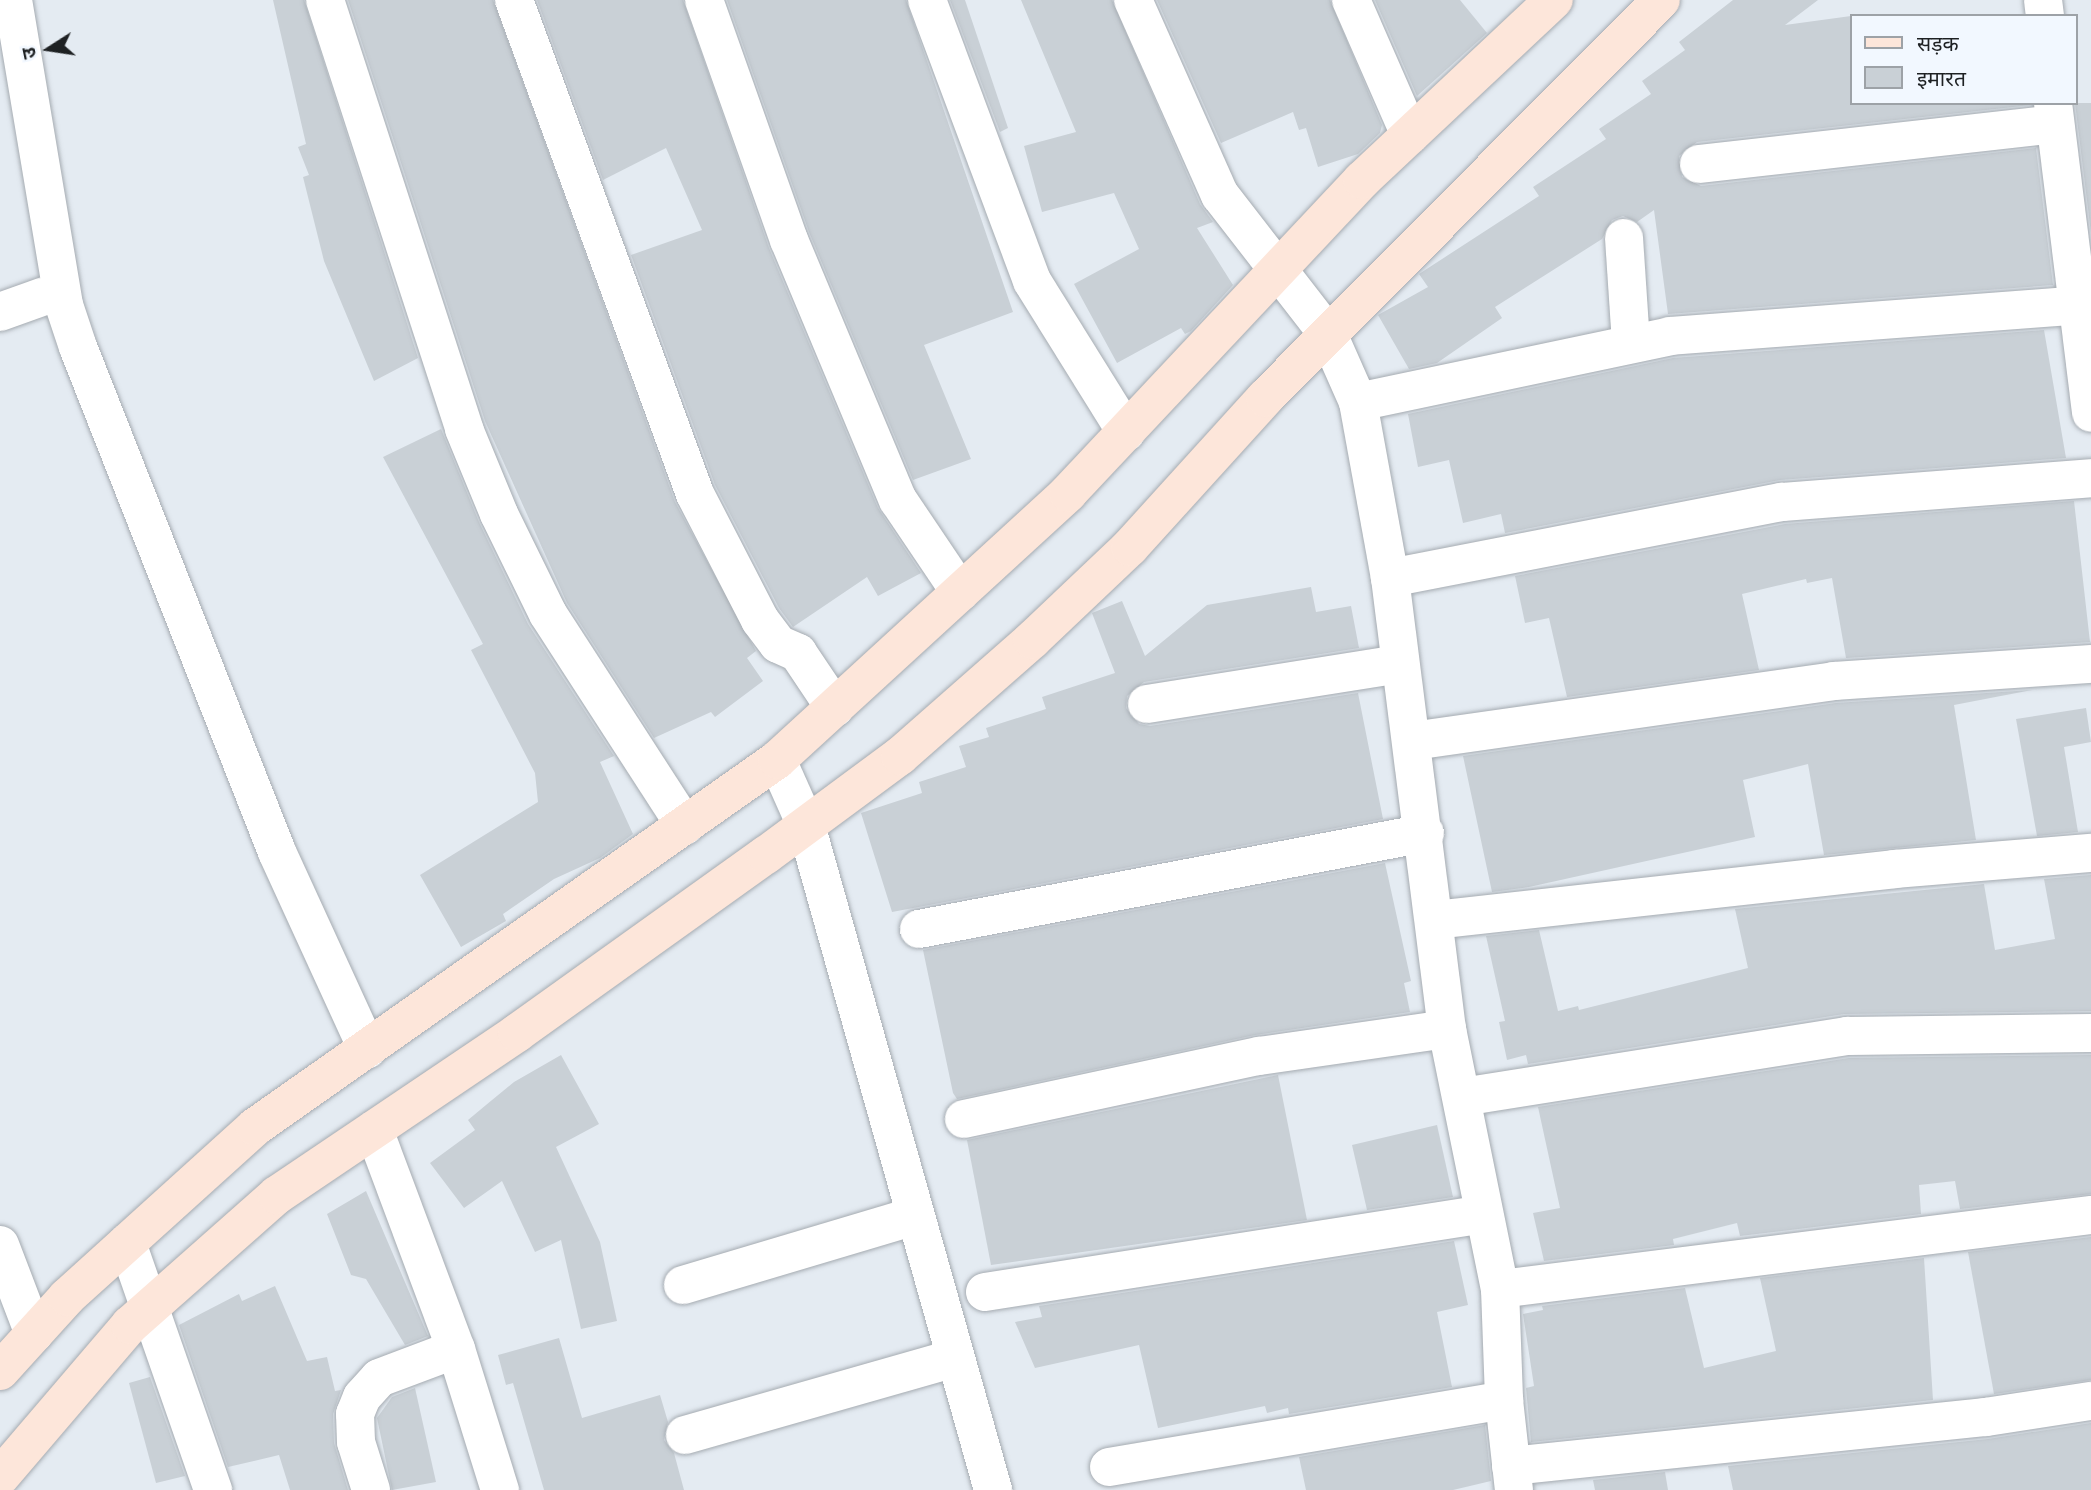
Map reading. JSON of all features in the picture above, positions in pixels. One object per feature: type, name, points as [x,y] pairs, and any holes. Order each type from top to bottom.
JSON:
[{"type":"main road","points":[[0,1371],[127,1243],[255,1127],[777,760],[1068,493],[1279,269],[1410,135],[1554,0]]},
{"type":"main road","points":[[0,1477],[149,1308],[277,1195],[806,825],[900,756],[1032,640],[1130,547],[1328,334],[1661,0]]},
{"type":"street","points":[[13,0],[64,305],[74,337],[276,852],[367,1049]]},
{"type":"street","points":[[325,0],[464,429],[499,514],[548,614],[685,826]]},
{"type":"street","points":[[514,0],[695,494],[760,620],[778,644],[798,653],[835,708]]},
{"type":"street","points":[[704,0],[789,240],[898,500],[960,592]]},
{"type":"street","points":[[927,0],[1032,281],[1126,432]]},
{"type":"street","points":[[1133,0],[1220,195],[1328,334],[1358,402],[1390,578],[1399,664],[1413,741],[1425,833],[1447,1029],[1500,1289],[1504,1399],[1512,1478],[2091,1401]]},
{"type":"street","points":[[1351,0],[1410,135]]},
{"type":"street","points":[[1699,164],[2054,113],[2084,305],[2091,413]]},
{"type":"street","points":[[1624,238],[1631,343]]},
{"type":"street","points":[[0,312],[42,297]]},
{"type":"street","points":[[1358,402],[1631,343],[1715,332],[2084,305]]},
{"type":"street","points":[[1390,578],[1782,502],[2091,478]]},
{"type":"street","points":[[1147,704],[1399,664]]},
{"type":"street","points":[[1413,741],[1834,681],[2091,664]]},
{"type":"street","points":[[777,760],[806,825],[993,1490]]},
{"type":"street","points":[[919,929],[1425,833]]},
{"type":"street","points":[[1434,920],[1895,869],[2091,853]]},
{"type":"street","points":[[964,1119],[1259,1056],[1447,1029]]},
{"type":"street","points":[[1462,1097],[1847,1036],[2091,1033]]},
{"type":"street","points":[[374,1129],[456,1349],[500,1490]]},
{"type":"street","points":[[985,1292],[1484,1214]]},
{"type":"street","points":[[1500,1289],[2091,1215]]},
{"type":"street","points":[[683,1285],[915,1216]]},
{"type":"street","points":[[127,1243],[212,1490]]},
{"type":"street","points":[[0,1245],[34,1334]]},
{"type":"street","points":[[371,1490],[356,1442],[355,1414],[362,1397],[379,1378],[456,1349]]},
{"type":"street","points":[[685,1435],[955,1358]]},
{"type":"street","points":[[1109,1467],[1504,1399]]},
{"type":"building","points":[[273,0],[304,0],[418,358],[374,381],[324,261],[303,177],[309,175],[298,147],[306,144]]},
{"type":"building","points":[[348,0],[493,0],[675,502],[756,651],[747,658],[763,681],[715,717],[711,712],[654,738],[567,603],[485,421]]},
{"type":"building","points":[[537,0],[683,0],[769,248],[878,508],[921,573],[878,596],[867,577],[793,627],[779,608],[715,485],[631,255],[702,230],[666,148],[603,180]]},
{"type":"building","points":[[727,0],[906,0],[1013,312],[924,345],[971,459],[913,480],[809,232]]},
{"type":"building","points":[[950,0],[965,0],[1008,128],[1000,132]]},
{"type":"building","points":[[1021,0],[1112,0],[1200,204],[1213,222],[1197,228],[1233,285],[1191,331],[1185,334],[1181,328],[1117,363],[1074,284],[1139,249],[1114,193],[1042,212],[1024,146],[1076,132]]},
{"type":"building","points":[[1157,0],[1330,0],[1382,125],[1380,133],[1358,154],[1318,167],[1306,128],[1299,130],[1293,112],[1221,143]]},
{"type":"building","points":[[1375,0],[1460,0],[1487,33],[1417,96]]},
{"type":"building","points":[[1733,0],[1818,0],[1785,25],[1850,16],[1850,105],[2031,105],[1697,142],[1679,156],[1682,177],[1701,186],[2036,148],[2053,285],[1668,314],[1654,210],[1637,222],[1623,216],[1612,220],[1602,239],[1495,307],[1502,318],[1437,363],[1409,369],[1378,315],[1428,287],[1419,274],[1539,196],[1533,187],[1606,139],[1599,129],[1651,94],[1642,81],[1685,50],[1679,42]]},
{"type":"building","points":[[2077,103],[2091,103],[2091,233],[2075,105]]},
{"type":"building","points":[[2044,330],[2066,458],[1780,480],[1505,533],[1501,514],[1463,523],[1449,460],[1418,467],[1408,414],[1673,358]]},
{"type":"building","points":[[441,429],[479,522],[528,624],[614,756],[600,762],[633,834],[600,858],[554,879],[503,914],[506,921],[461,947],[420,875],[538,802],[535,773],[471,650],[483,644],[383,457]]},
{"type":"building","points":[[2074,501],[2090,642],[1846,658],[1832,578],[1807,583],[1806,579],[1742,594],[1759,670],[1567,697],[1549,618],[1525,623],[1515,576],[1785,524]]},
{"type":"building","points":[[1311,587],[1316,612],[1351,606],[1359,648],[1144,682],[1127,696],[1126,708],[1139,724],[1150,726],[1358,693],[1383,819],[892,912],[861,813],[922,793],[919,782],[966,767],[959,746],[989,737],[986,728],[1046,709],[1042,697],[1115,673],[1092,613],[1122,601],[1145,656],[1207,605]]},
{"type":"building","points":[[2032,690],[1954,705],[1976,840],[1824,855],[1808,764],[1743,780],[1755,837],[1529,887],[1492,892],[1463,756],[1836,703]]},
{"type":"building","points":[[2086,708],[2091,742],[2064,747],[2078,832],[2037,836],[2016,719]]},
{"type":"building","points":[[1385,863],[1411,981],[1404,983],[1410,1012],[1255,1035],[957,1099],[953,1093],[923,950]]},
{"type":"building","points":[[2091,875],[2091,1011],[1844,1014],[1528,1064],[1526,1055],[1507,1060],[1499,1022],[1505,1021],[1486,936],[1539,930],[1558,1011],[1578,1006],[1579,1010],[1748,968],[1735,909],[1984,884],[1995,950],[2055,939],[2044,879]]},
{"type":"building","points":[[561,1055],[599,1124],[556,1147],[600,1242],[617,1321],[581,1329],[561,1240],[535,1252],[502,1181],[464,1208],[430,1163],[475,1130],[468,1120],[486,1105],[514,1082]]},
{"type":"building","points":[[2091,1055],[2091,1194],[1960,1209],[1955,1181],[1919,1185],[1921,1214],[1740,1236],[1737,1223],[1673,1239],[1674,1245],[1544,1261],[1533,1213],[1560,1208],[1538,1107],[1849,1058]]},
{"type":"building","points":[[1278,1075],[1307,1220],[991,1265],[967,1140]]},
{"type":"building","points":[[1437,1125],[1453,1197],[1367,1210],[1352,1145]]},
{"type":"building","points":[[366,1191],[428,1336],[405,1345],[366,1279],[351,1275],[327,1214]]},
{"type":"building","points":[[2091,1237],[2091,1380],[1994,1394],[1968,1252]]},
{"type":"building","points":[[1454,1241],[1468,1305],[1437,1312],[1452,1387],[1289,1414],[1288,1408],[1267,1413],[1265,1406],[1158,1428],[1139,1345],[1035,1368],[1015,1322],[1042,1317],[1039,1306]]},
{"type":"building","points":[[1924,1258],[1933,1400],[1531,1442],[1526,1388],[1534,1386],[1523,1314],[1543,1310],[1542,1306],[1685,1288],[1704,1368],[1776,1351],[1760,1278]]},
{"type":"building","points":[[275,1286],[307,1361],[327,1357],[335,1391],[341,1390],[333,1414],[334,1443],[348,1490],[290,1490],[279,1455],[228,1467],[179,1325],[239,1294],[242,1301]]},
{"type":"building","points":[[559,1338],[582,1418],[660,1395],[668,1422],[664,1440],[674,1453],[684,1490],[544,1490],[513,1383],[506,1385],[498,1355]]},
{"type":"building","points":[[150,1377],[185,1476],[156,1483],[129,1383]]},
{"type":"building","points":[[415,1388],[436,1482],[392,1490],[377,1418],[392,1397]]},
{"type":"building","points":[[2091,1423],[2091,1490],[1733,1490],[1728,1466],[1988,1439]]},
{"type":"building","points":[[1485,1425],[1491,1481],[1453,1490],[1306,1490],[1299,1457]]},
{"type":"building","points":[[1665,1472],[1668,1490],[1595,1490],[1593,1480]]}]
